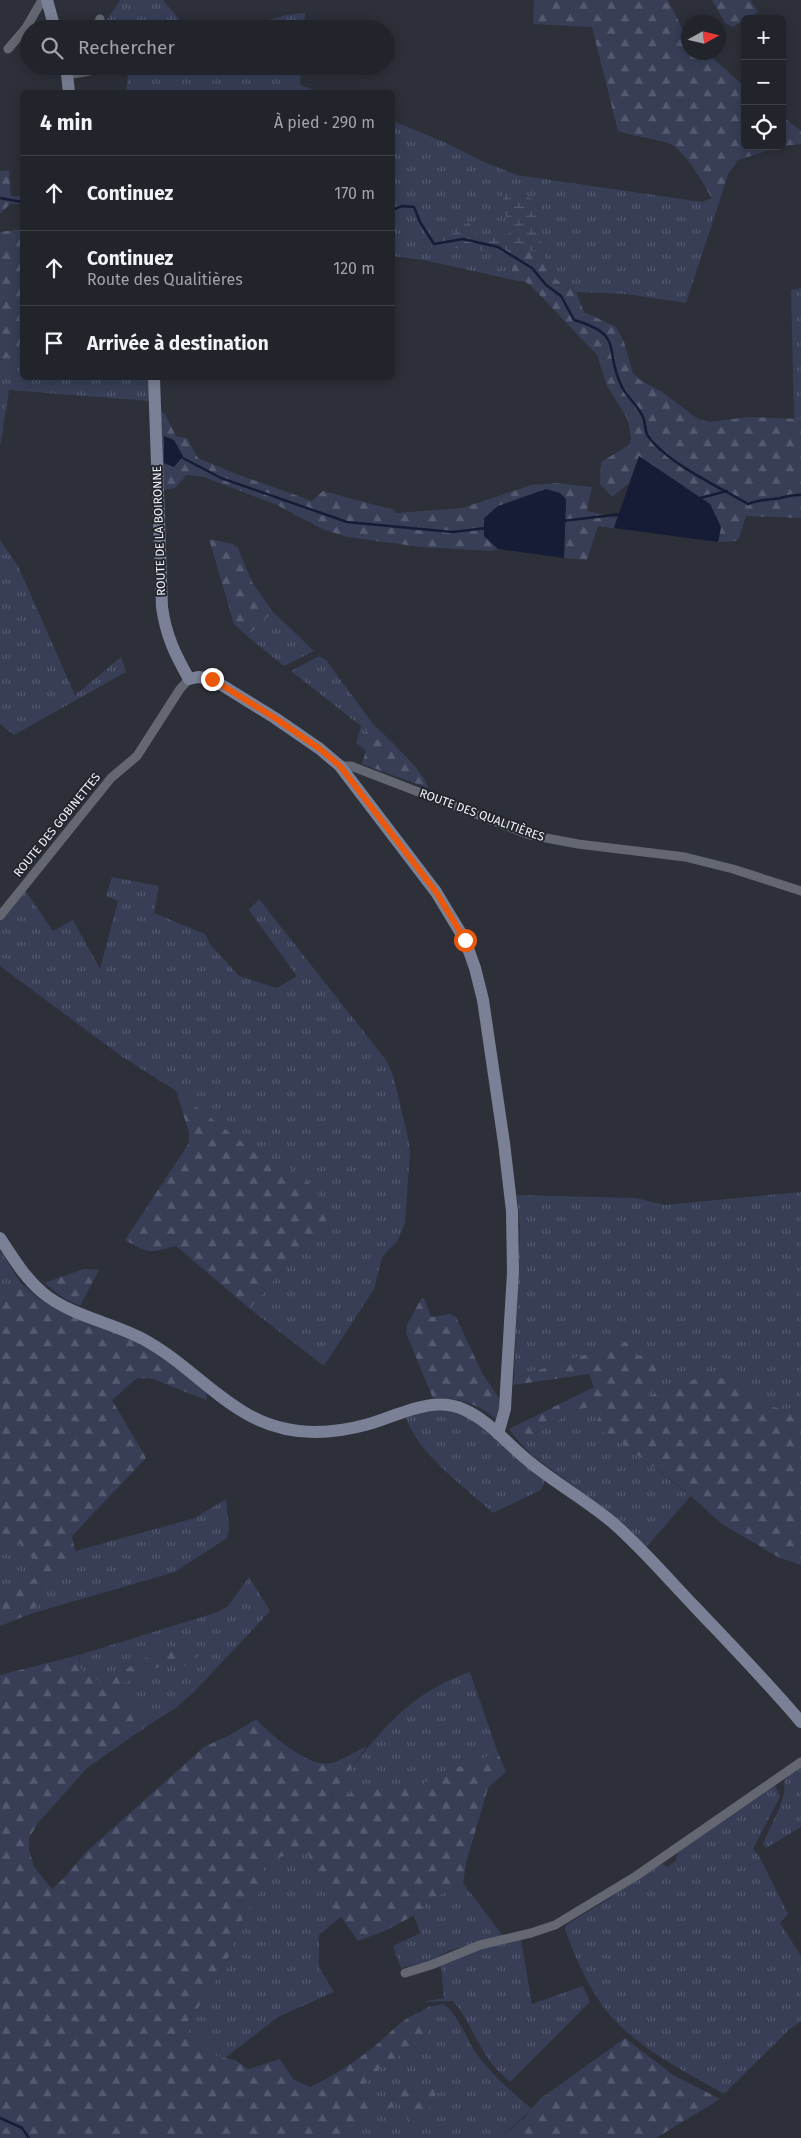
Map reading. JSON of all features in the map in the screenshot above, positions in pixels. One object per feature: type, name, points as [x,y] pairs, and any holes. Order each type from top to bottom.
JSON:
[{"type":"street","points":[[29,20],[40,2],[46,0],[52,20]]},
{"type":"street","points":[[8,49],[20,36]]},
{"type":"street","points":[[67,75],[69,90]]},
{"type":"street","name":"ROUTE DE LA BOIRONNE","points":[[154,380],[162,607],[166,630],[189,679]]},
{"type":"street","name":"ROUTE DES QUALITIÈRES","points":[[189,679],[198,677],[212,679],[320,749],[340,766],[351,766],[530,836],[685,857],[733,869],[801,891]]},
{"type":"street","name":"ROUTE DES GOBINETTES","points":[[0,916],[111,778],[137,756],[180,689],[189,679]]},
{"type":"street","points":[[340,766],[449,911],[465,940],[478,980],[505,1149],[513,1242],[505,1409],[498,1434]]},
{"type":"street","points":[[0,1238],[21,1269],[43,1293],[53,1300],[124,1330],[157,1348],[236,1409],[276,1428],[295,1431],[326,1431],[357,1427],[421,1407],[445,1404],[473,1414],[552,1480],[614,1524],[801,1722]]},
{"type":"street","points":[[405,1973],[431,1965],[480,1944],[531,1933],[555,1925],[636,1876],[688,1838],[801,1762]]},
{"type":"green space","points":[[120,0],[163,0],[180,20],[107,20]]},
{"type":"green space","points":[[534,0],[668,0],[681,26],[681,60],[715,60],[741,83],[741,150],[769,150],[738,160],[728,174],[720,200],[712,198],[687,159],[674,147],[662,141],[618,131],[592,27],[533,24]]},
{"type":"green space","points":[[712,0],[750,0],[758,12],[753,15],[741,15],[741,22],[733,27],[726,24],[726,15],[720,15]]},
{"type":"green space","points":[[305,13],[305,20],[268,20]]},
{"type":"green space","points":[[128,75],[301,75],[300,85],[314,90],[126,90]]},
{"type":"green space","points":[[786,119],[801,131],[801,144],[786,146]]},
{"type":"green space","points":[[395,122],[517,175],[702,202],[712,198],[720,200],[686,303],[626,294],[576,292],[510,254],[513,280],[423,260],[395,256]]},
{"type":"green space","points":[[9,170],[11,196],[20,197],[20,204],[10,204],[0,214],[0,171]]},
{"type":"green space","points":[[501,185],[534,200],[543,252],[515,249],[510,254],[431,247],[431,235],[450,236],[463,216],[479,236],[509,234]]},
{"type":"green space","points":[[20,229],[19,320],[9,327],[20,339],[20,342],[14,355],[0,360],[0,232]]},
{"type":"green space","points":[[515,249],[543,253],[552,277],[576,292],[584,312],[616,327],[624,342],[633,373],[640,380],[662,392],[698,419],[709,422],[749,417],[801,419],[801,518],[746,516],[739,538],[736,541],[718,542],[721,527],[639,456],[629,483],[612,497],[600,484],[601,462],[629,445],[631,439],[628,420],[607,386],[597,355],[533,288],[526,282],[513,280],[510,254]]},
{"type":"green space","points":[[801,288],[801,419],[794,419],[791,290]]},
{"type":"green space","points":[[20,295],[20,380],[149,380],[149,401],[9,390],[0,447],[0,360],[3,360],[8,327]]},
{"type":"green space","points":[[159,410],[165,414],[176,436],[187,438],[198,458],[312,501],[323,491],[394,510],[396,513],[462,508],[531,485],[557,483],[592,487],[587,511],[617,518],[614,528],[598,526],[587,560],[564,558],[566,499],[484,536],[498,549],[491,551],[421,547],[347,537],[322,529],[277,505],[204,477],[187,475],[175,488],[161,490]]},
{"type":"green space","points":[[209,539],[233,544],[238,548],[252,582],[273,612],[247,636],[234,624]]},
{"type":"green space","points":[[0,540],[18,566],[75,695],[121,657],[126,672],[14,735],[0,724]]},
{"type":"green space","points":[[273,612],[314,651],[284,666],[247,636]]},
{"type":"green space","points":[[319,656],[326,660],[373,724],[356,743],[361,726],[291,671]]},
{"type":"green space","points":[[373,724],[421,774],[428,788],[362,764],[366,751],[356,743]]},
{"type":"green space","points":[[112,877],[159,886],[154,913],[205,934],[210,944],[239,976],[277,988],[297,976],[249,910],[259,899],[386,1060],[393,1075],[410,1153],[405,1223],[398,1240],[382,1257],[374,1289],[324,1366],[250,1309],[289,1261],[333,1212],[302,1175],[246,1145],[176,1091],[121,1056],[0,966],[0,923],[25,890],[53,931],[73,920],[100,969],[118,901],[106,896]]},
{"type":"green space","points":[[176,1091],[246,1145],[302,1175],[334,1212],[289,1261],[250,1309],[176,1246],[149,1251],[125,1240],[189,1143],[189,1133]]},
{"type":"green space","points":[[801,1192],[801,1414],[766,1405],[730,1379],[670,1388],[649,1396],[643,1386],[633,1355],[596,1351],[514,1378],[520,1227],[517,1195],[636,1198],[665,1205]]},
{"type":"green space","points":[[0,1251],[21,1283],[0,1294]]},
{"type":"green space","points":[[84,1269],[99,1270],[80,1306],[65,1299],[44,1283]]},
{"type":"green space","points":[[21,1283],[38,1298],[54,1308],[144,1345],[201,1387],[207,1394],[206,1400],[153,1379],[137,1378],[112,1400],[146,1458],[72,1536],[75,1551],[30,1614],[0,1626],[0,1598],[32,1580],[41,1569],[15,1538],[0,1540],[0,1294]]},
{"type":"green space","points":[[424,1298],[431,1317],[450,1314],[456,1317],[482,1373],[500,1400],[496,1419],[489,1413],[467,1402],[433,1398],[406,1333],[407,1325],[421,1299]]},
{"type":"green space","points":[[617,1342],[627,1342],[633,1355],[658,1356],[665,1373],[643,1386],[649,1396],[701,1377],[730,1379],[766,1405],[801,1414],[801,1565],[780,1558],[722,1524],[684,1490],[608,1433],[593,1430],[601,1412],[597,1406],[575,1410],[520,1443],[509,1429],[594,1387],[589,1374],[513,1385],[514,1378],[596,1351],[611,1352]]},
{"type":"green space","points":[[597,1406],[602,1412],[593,1430],[608,1433],[691,1496],[646,1547],[598,1504],[533,1456],[520,1443],[575,1410]]},
{"type":"green space","points":[[453,1410],[467,1416],[545,1480],[541,1490],[493,1513],[456,1481],[431,1457],[412,1431],[406,1418],[424,1411]]},
{"type":"green space","points":[[226,1499],[229,1529],[227,1538],[175,1572],[30,1614],[75,1551],[195,1518]]},
{"type":"green space","points":[[5,1537],[15,1538],[41,1569],[32,1580],[0,1598],[0,1540]]},
{"type":"green space","points":[[249,1577],[270,1611],[195,1691],[176,1708],[150,1724],[132,1699],[118,1691],[118,1686],[196,1647],[175,1647],[141,1660],[104,1682],[93,1679],[79,1668],[79,1655],[218,1612],[228,1606]]},
{"type":"green space","points":[[175,1647],[196,1647],[198,1656],[185,1666],[169,1662],[118,1686],[118,1691],[132,1699],[150,1724],[87,1768],[38,1823],[29,1838],[29,1849],[34,1867],[52,1889],[86,1852],[204,1747],[232,1734],[256,1719],[280,1741],[312,1761],[332,1763],[367,1746],[330,1798],[372,1788],[394,1786],[415,1789],[447,1771],[498,1753],[506,1772],[488,1788],[466,1863],[463,1883],[426,1902],[420,1912],[387,1930],[358,1941],[327,1897],[306,1850],[272,1859],[263,1868],[265,1884],[244,1915],[229,1956],[209,1993],[187,2023],[189,2033],[203,2039],[216,2056],[235,2060],[248,2069],[280,2059],[293,2079],[310,2087],[326,2079],[370,2050],[406,2019],[420,2012],[429,2024],[425,2042],[383,2065],[357,2092],[359,2099],[393,2097],[393,2107],[366,2116],[352,2133],[343,2138],[0,2138],[0,1675],[79,1655],[80,1668],[93,1679],[104,1682],[141,1660]]},
{"type":"green space","points":[[470,1672],[498,1753],[447,1771],[415,1789],[394,1786],[383,1787],[330,1798],[389,1723],[426,1694]]},
{"type":"green space","points":[[801,1767],[801,1827],[766,1848],[763,1844],[781,1804],[784,1782],[789,1774]]},
{"type":"green space","points":[[775,1785],[780,1797],[753,1849],[759,1856],[788,1914],[780,1923],[801,1956],[801,2021],[789,2030],[724,2094],[660,2057],[617,2023],[605,2009],[587,1981],[565,1929],[566,1925],[661,1863],[667,1867],[676,1861],[677,1853]]},
{"type":"green space","points":[[306,1850],[327,1897],[342,1916],[319,1935],[319,1967],[334,1992],[278,2017],[225,2058],[216,2056],[203,2039],[189,2033],[187,2023],[209,1993],[229,1956],[244,1915],[265,1884],[263,1868],[272,1859]]},
{"type":"green space","points":[[463,1883],[503,1936],[448,1951],[428,1962],[401,1968],[393,1946],[420,1933],[414,1915],[420,1912],[426,1902]]},
{"type":"green space","points":[[521,1939],[532,2004],[583,1986],[590,2002],[510,2082],[499,2072],[480,2046],[462,2013],[453,2001],[420,2002],[444,1998],[441,1965],[478,1949]]},
{"type":"green space","points":[[444,2004],[457,2020],[474,2050],[486,2066],[532,2109],[500,2138],[343,2138],[352,2133],[365,2116],[393,2107],[393,2097],[359,2099],[357,2092],[383,2065],[425,2042],[429,2024],[420,2012],[428,2007]]},
{"type":"green space","points":[[625,2038],[673,2075],[720,2099],[656,2138],[500,2138],[526,2116],[540,2099]]},
{"type":"green space","points":[[434,2084],[439,2088],[422,2122],[410,2122],[398,2101],[405,2087]]},
{"type":"shaded area","points":[[164,436],[174,440],[183,456],[174,467],[164,463]]},
{"type":"shaded area","points":[[639,456],[710,504],[721,527],[718,542],[614,528]]},
{"type":"shaded area","points":[[546,489],[560,493],[566,499],[564,558],[498,549],[484,536],[484,518],[498,506]]},
{"type":"waterway","points":[[0,198],[20,202]]},
{"type":"waterway","points":[[395,209],[402,206],[414,207],[420,222],[434,244],[463,239],[498,247],[532,268],[546,285],[561,296],[574,320],[590,326],[607,338],[622,387],[642,415],[648,436],[680,465],[748,504],[760,500],[801,495]]},
{"type":"waterway","points":[[179,456],[221,478],[347,522],[452,532],[487,528]]},
{"type":"waterway","points":[[700,498],[727,491]]},
{"type":"waterway","points":[[562,521],[622,514]]},
{"type":"waterway","points":[[0,2118],[22,2128],[29,2138]]},
{"type":"route","points":[[212,679],[275,718],[320,749],[340,766],[436,892],[465,940]]}]
